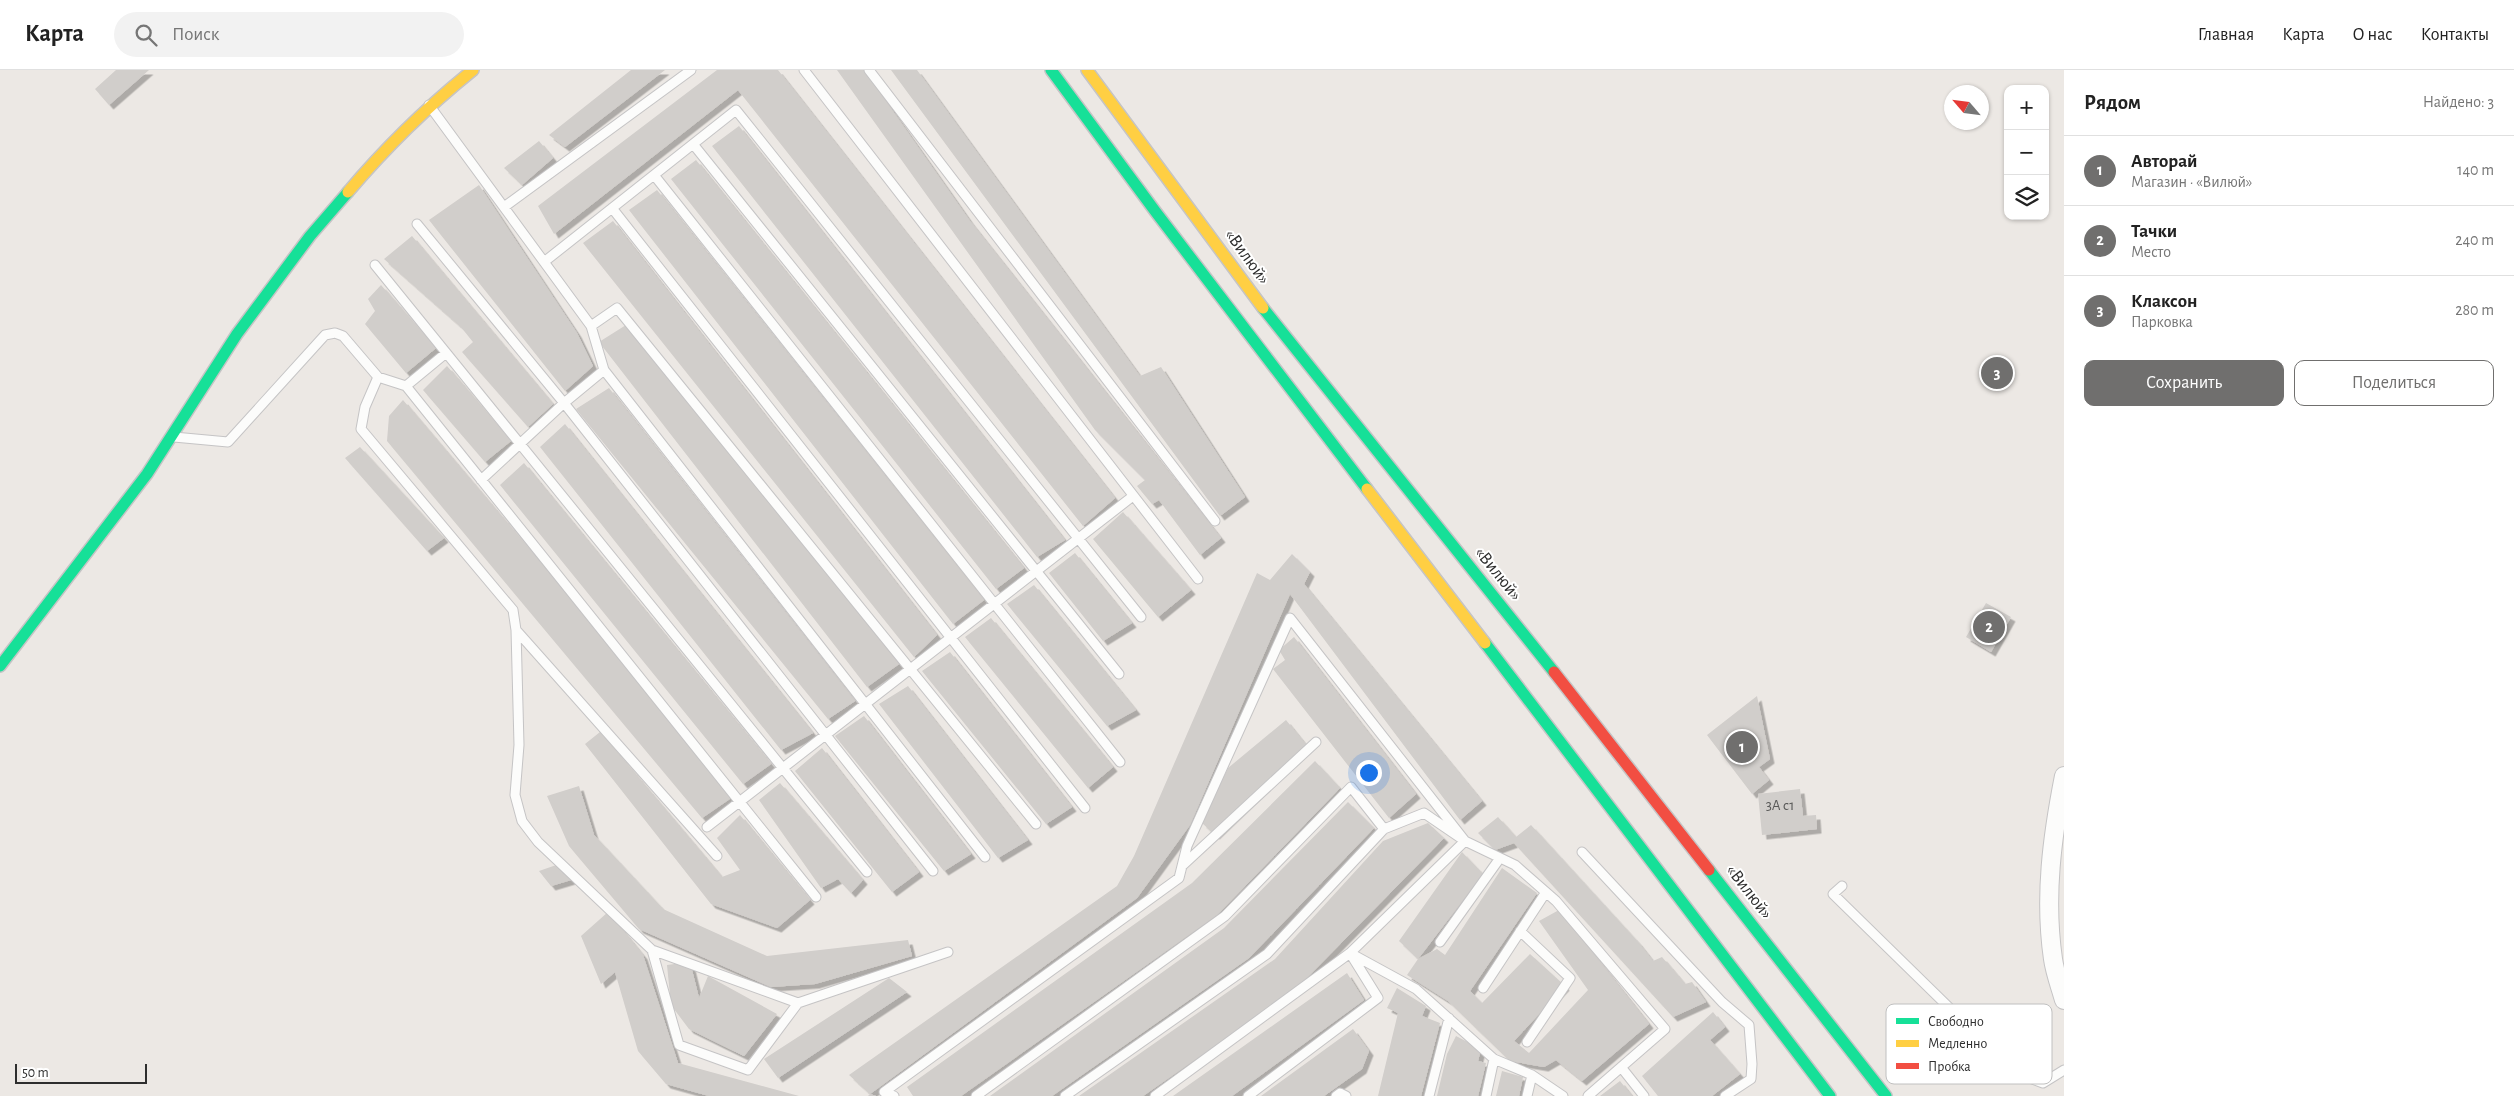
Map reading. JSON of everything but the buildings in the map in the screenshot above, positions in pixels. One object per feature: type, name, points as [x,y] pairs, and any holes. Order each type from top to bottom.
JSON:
[{"type":"main road","points":[[0,666],[147,474],[237,334],[310,236],[371,164],[429,105],[473,70]]},
{"type":"main road","points":[[1051,70],[1757,1018],[1830,1096]]},
{"type":"main road","name":"«Вилюй»","points":[[1087,70],[1265,311],[1584,710],[1886,1096]]},
{"type":"street","points":[[2064,776],[2052,833],[2048,902],[2053,960],[2064,1000]]},
{"type":"lane","points":[[504,207],[690,70]]},
{"type":"lane","points":[[804,70],[1198,579]]},
{"type":"lane","points":[[870,70],[1215,521]]},
{"type":"lane","points":[[429,105],[591,326],[604,370],[985,857]]},
{"type":"lane","points":[[544,262],[736,110],[1141,617]]},
{"type":"lane","points":[[693,144],[1119,674]]},
{"type":"lane","points":[[654,174],[1120,762]]},
{"type":"lane","points":[[612,208],[1085,808]]},
{"type":"lane","points":[[417,224],[564,403],[933,870]]},
{"type":"lane","points":[[374,265],[867,872]]},
{"type":"lane","points":[[591,326],[617,308],[1036,824]]},
{"type":"lane","points":[[171,437],[228,442],[325,335],[334,333],[343,336],[378,377],[406,386],[816,897]]},
{"type":"lane","points":[[406,386],[446,353]]},
{"type":"lane","points":[[481,480],[564,403],[604,370]]},
{"type":"lane","points":[[378,377],[365,407],[361,428],[513,610],[516,630],[519,745],[514,795],[522,821],[538,842],[652,950],[798,1003]]},
{"type":"lane","points":[[707,827],[1133,496]]},
{"type":"lane","points":[[894,1096],[884,1092],[1179,878],[1187,846],[1290,618],[1465,841]]},
{"type":"lane","points":[[516,630],[717,856]]},
{"type":"lane","points":[[1182,866],[1316,742]]},
{"type":"lane","points":[[976,1096],[1225,916],[1351,787],[1384,830]]},
{"type":"lane","points":[[1065,1096],[1266,954],[1384,830],[1424,812],[1465,841],[1514,865],[1556,901],[1665,1029],[1588,1096]]},
{"type":"lane","points":[[1155,1096],[1350,954],[1465,841]]},
{"type":"lane","points":[[1582,852],[1722,1002],[1757,1018],[1751,1079],[1725,1096]]},
{"type":"lane","points":[[1440,942],[1500,858]]},
{"type":"lane","points":[[1842,886],[1833,894],[1945,1004]]},
{"type":"lane","points":[[1483,988],[1546,892]]},
{"type":"lane","points":[[1520,931],[1570,978],[1527,1042]]},
{"type":"lane","points":[[652,950],[679,1045],[748,1070],[798,1003],[948,952]]},
{"type":"lane","points":[[1350,954],[1416,989],[1494,1059],[1532,1075],[1560,1095]]},
{"type":"lane","points":[[1248,1096],[1378,998],[1350,954]]},
{"type":"lane","points":[[1429,1096],[1449,1018]]},
{"type":"lane","points":[[1486,1096],[1494,1059]]},
{"type":"lane","points":[[1621,1067],[1644,1096]]},
{"type":"lane","points":[[2052,1077],[2064,1070]]},
{"type":"lane","points":[[1527,1096],[1532,1075]]},
{"type":"lane","points":[[1336,1096],[1340,1093],[1346,1096]]},
{"type":"traffic: fast","points":[[1051,70],[1155,211],[1367,489]]},
{"type":"traffic: fast","points":[[0,666],[147,474],[237,334],[310,236],[348,192]]},
{"type":"traffic: fast","points":[[1263,308],[1554,672]]},
{"type":"traffic: fast","points":[[1485,643],[1830,1096]]},
{"type":"traffic: fast","points":[[1709,870],[1886,1096]]},
{"type":"traffic: slow","points":[[348,192],[408,128],[439,98],[473,70]]},
{"type":"traffic: slow","points":[[1087,70],[1263,308]]},
{"type":"traffic: slow","points":[[1367,489],[1485,643]]},
{"type":"traffic: jam","points":[[1554,672],[1709,870]]},
{"type":"place","name":"Клаксон","points":[[1997,373]]},
{"type":"place","name":"Тачки","points":[[1989,627]]},
{"type":"place","name":"Авторай","points":[[1742,747]]}]
